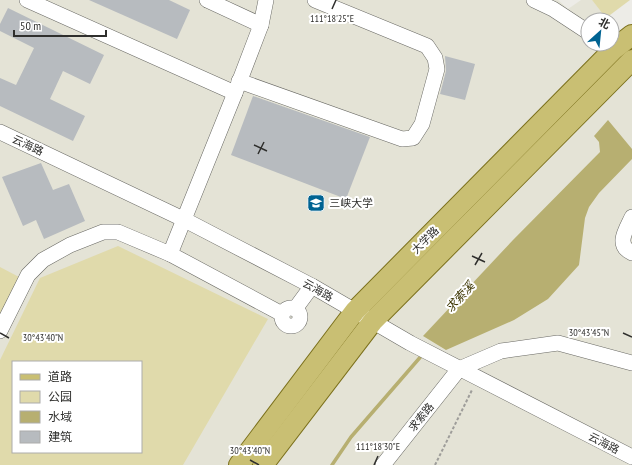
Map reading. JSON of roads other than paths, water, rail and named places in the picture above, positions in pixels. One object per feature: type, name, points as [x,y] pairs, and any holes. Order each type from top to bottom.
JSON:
[{"type":"main road","name":"大学路","points":[[620,42],[632,35]]},
{"type":"main road","name":"大学路","points":[[239,465],[355,311],[605,52]]},
{"type":"main road","name":"大学路","points":[[263,465],[373,321],[631,63]]},
{"type":"street","points":[[26,0],[237,87],[402,139],[413,138],[422,124],[437,69],[435,58],[427,46],[315,0]]},
{"type":"street","points":[[207,0],[261,25]]},
{"type":"street","points":[[170,254],[261,25],[266,0]]},
{"type":"street","points":[[534,0],[553,9],[580,27]]},
{"type":"street","points":[[617,52],[631,63]]},
{"type":"street","name":"云海路","points":[[0,132],[183,219],[312,286],[410,343],[459,369],[632,457]]},
{"type":"street","points":[[632,217],[623,236],[622,244],[627,251],[632,253]]},
{"type":"street","points":[[0,331],[28,275],[43,260],[70,245],[103,232],[118,232],[170,254],[289,312],[312,286]]},
{"type":"street","points":[[459,369],[501,351],[558,343],[632,363]]},
{"type":"street","name":"求索路","points":[[383,465],[459,369]]},
{"type":"water","points":[[608,120],[632,149],[632,159],[599,193],[589,207],[585,218],[579,265],[548,299],[514,320],[446,350],[423,336],[513,240],[600,152],[599,142],[594,136]]},
{"type":"waterway","name":"求索溪","points":[[332,465],[351,437],[423,354]]},
{"type":"place","name":"三峡大学","points":[[316,203]]}]
